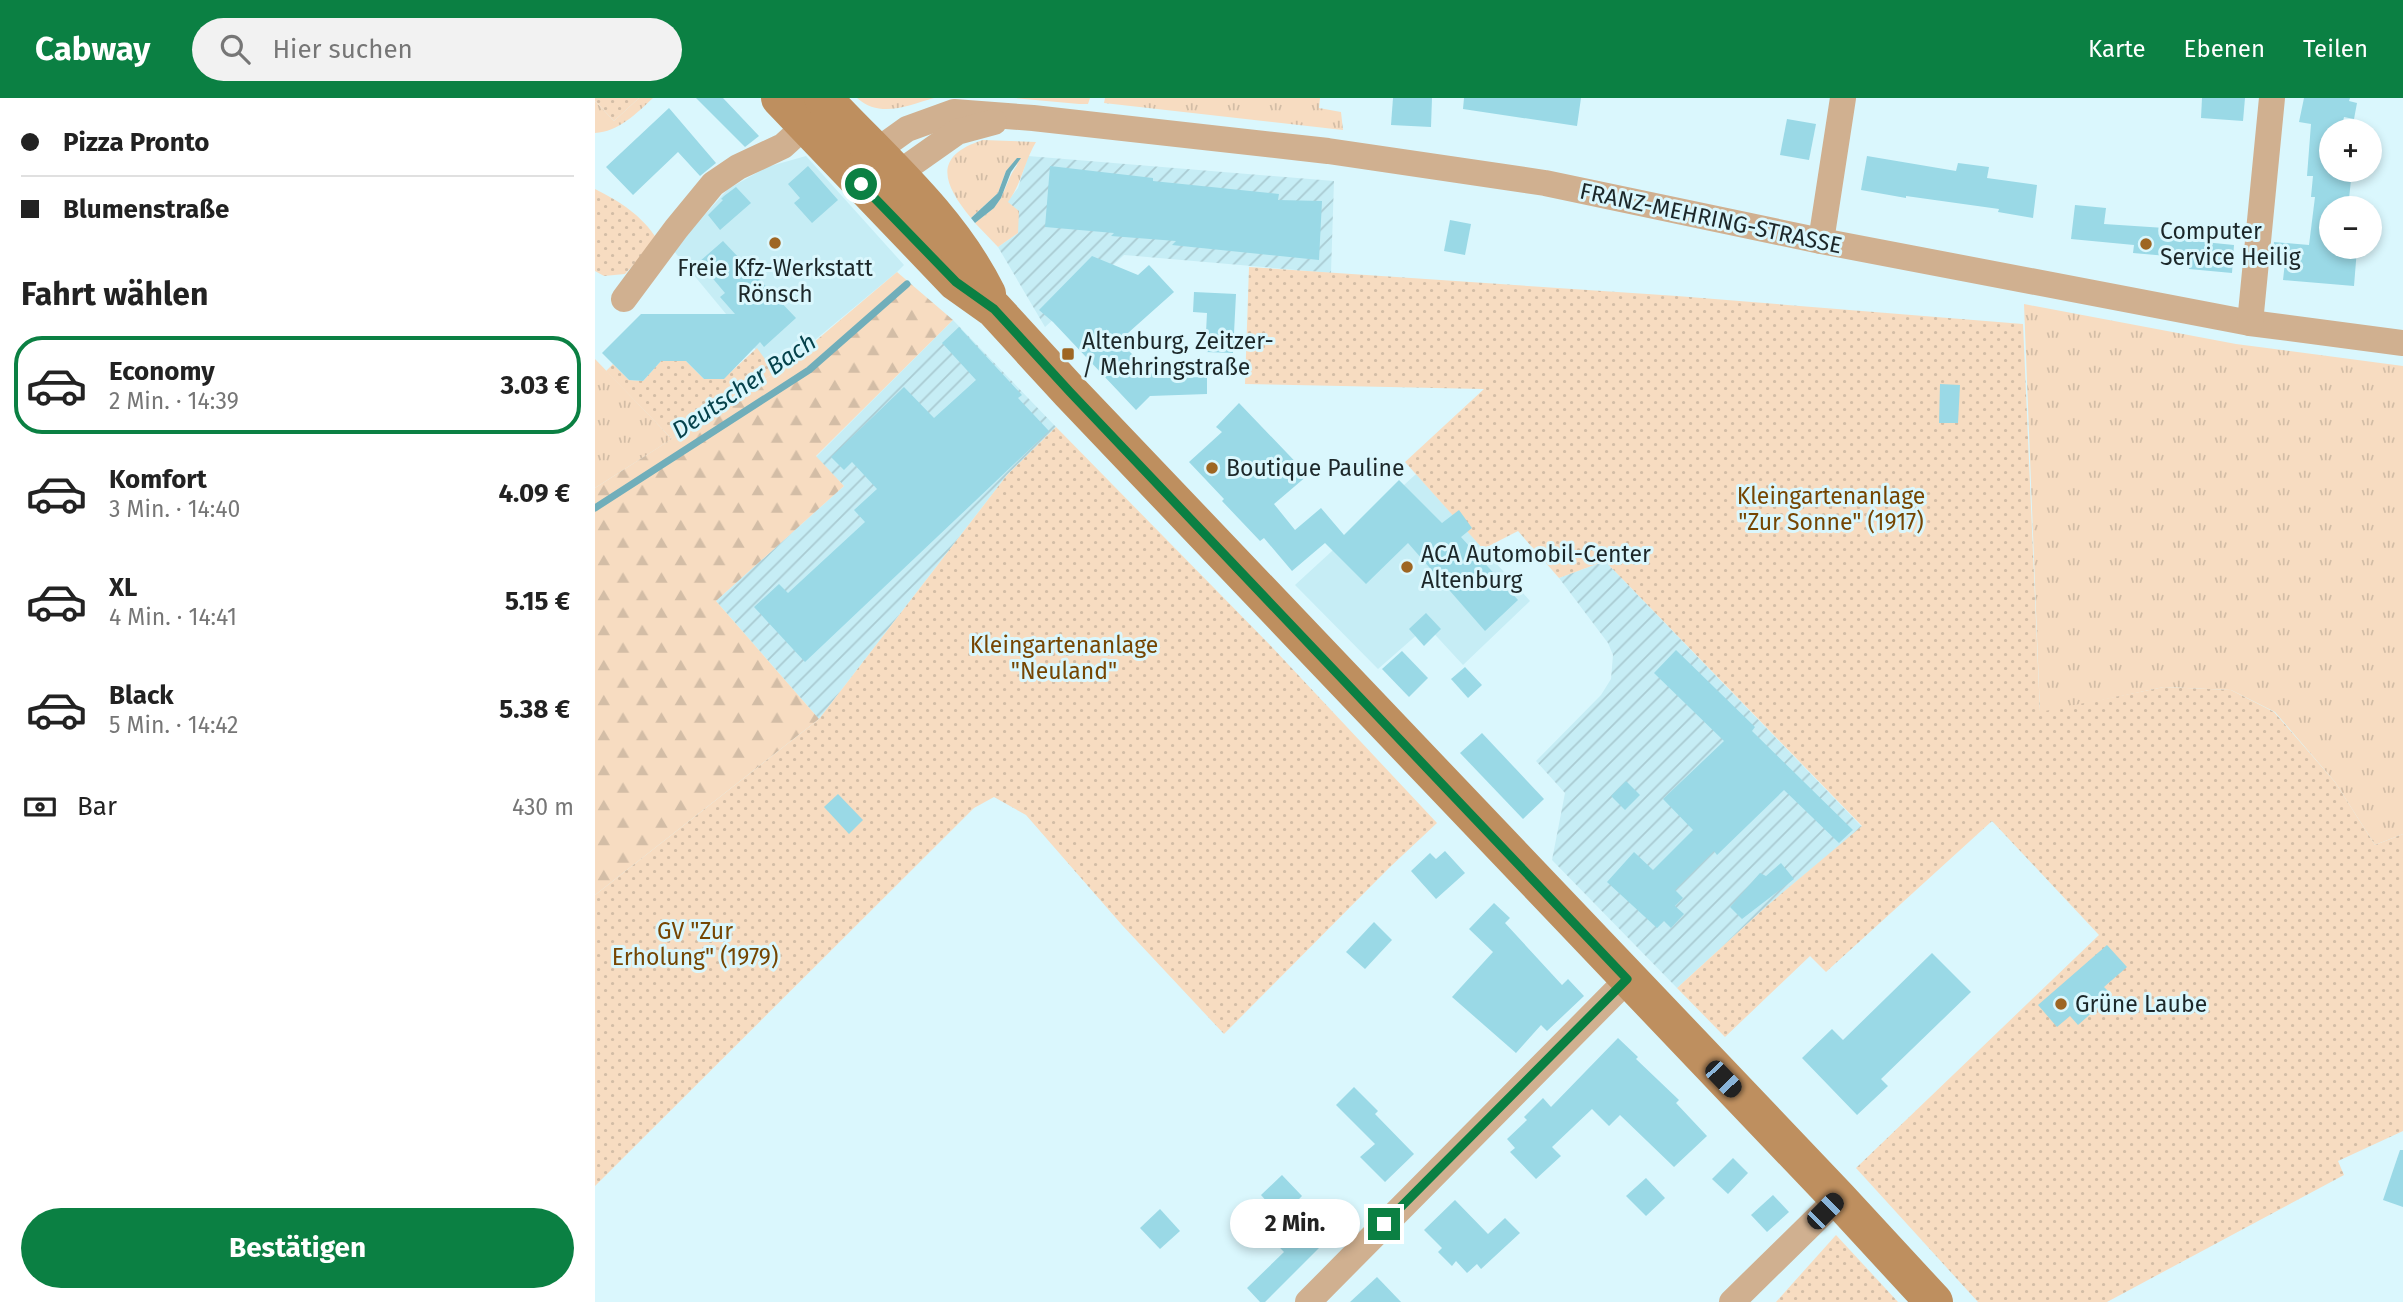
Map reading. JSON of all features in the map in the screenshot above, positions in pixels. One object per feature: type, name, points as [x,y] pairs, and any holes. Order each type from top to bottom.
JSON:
[{"type":"main road","points":[[810,106],[873,174],[956,282],[994,309],[1934,1302]]},
{"type":"street","points":[[1821,241],[1843,98]]},
{"type":"street","points":[[2250,323],[2272,98]]},
{"type":"street","points":[[624,299],[713,184],[738,167],[783,146],[810,106]]},
{"type":"street","name":"FRANZ-MEHRING-STRASSE","points":[[873,174],[957,131],[1016,116],[1328,151],[1532,181],[1821,241],[2250,323],[2403,343]]},
{"type":"street","points":[[1307,1302],[1627,979]]},
{"type":"street","points":[[1732,1302],[1837,1198]]},
{"type":"shaded area","points":[[806,156],[904,265],[775,373],[673,250],[728,189],[767,167]]},
{"type":"shaded area","points":[[1028,156],[1334,181],[1331,273],[1124,255],[1045,327],[998,247],[1018,233],[1007,202],[1018,188]]},
{"type":"shaded area","points":[[1017,158],[1021,158],[1011,172],[1001,198],[994,208],[975,223],[971,218],[998,193],[1006,171]]},
{"type":"shaded area","points":[[953,320],[1056,427],[1007,475],[819,719],[716,601],[844,486],[816,457]]},
{"type":"shaded area","name":"ACA Automobil-Center Altenburg","points":[[1416,474],[1530,601],[1463,665],[1427,626],[1378,669],[1295,585]]},
{"type":"shaded area","points":[[1605,561],[1862,827],[1768,905],[1677,988],[1552,860],[1565,793],[1536,761],[1601,695],[1611,679],[1613,655],[1608,643],[1559,578]]},
{"type":"green space","points":[[595,98],[639,98],[614,121]]},
{"type":"green space","points":[[639,98],[653,98],[619,125],[595,133],[595,101],[614,121]]},
{"type":"green space","points":[[857,98],[934,98],[905,107],[885,109],[875,108]]},
{"type":"green space","points":[[1014,98],[1090,98],[1088,104],[1079,104]]},
{"type":"green space","points":[[1105,98],[1320,98],[1319,108],[1341,112],[1343,130],[1104,103]]},
{"type":"green space","points":[[983,140],[1036,142],[1008,202],[1019,211],[1018,233],[998,247],[975,223],[998,203],[1018,164],[1006,171],[998,193],[971,218],[954,194],[947,172],[949,163],[956,154]]},
{"type":"green space","points":[[595,189],[630,210],[657,239],[625,274],[604,276],[595,271]]},
{"type":"green space","name":"Kleingartenanlage \"Zur Sonne\" (1917)","points":[[1249,267],[1677,296],[2023,324],[2040,712],[2164,687],[2231,690],[2274,712],[2335,782],[2375,845],[2403,834],[2403,1131],[2338,1161],[2344,1175],[2107,1302],[1978,1302],[1856,1168],[2099,935],[1992,821],[1826,972],[1810,956],[1725,1037],[1677,988],[1768,905],[1862,826],[1605,561],[1559,578],[1518,531],[1483,549],[1405,462],[1484,389],[1245,384]]},
{"type":"green space","points":[[897,272],[953,320],[816,456],[844,486],[716,601],[819,719],[595,895],[595,488],[786,366]]},
{"type":"green space","points":[[2024,304],[2236,344],[2403,366],[2403,834],[2375,845],[2335,782],[2275,712],[2231,690],[2164,687],[2040,713]]},
{"type":"green space","points":[[757,348],[775,373],[672,439],[606,371],[613,364],[629,380],[643,381],[661,361],[686,361],[704,379],[723,379]]},
{"type":"green space","points":[[595,359],[672,439],[595,488]]},
{"type":"green space","name":"Kleingartenanlage \"Neuland\"","points":[[1056,427],[1270,645],[1437,823],[1224,1034],[1122,925],[1026,815],[994,797],[974,808],[595,1186],[595,895],[819,719],[1007,475]]},
{"type":"green space","points":[[1836,1235],[1898,1302],[1776,1302]]},
{"type":"building","points":[[696,98],[723,98],[759,136],[745,147]]},
{"type":"building","points":[[1393,98],[1432,98],[1431,127],[1391,125]]},
{"type":"building","points":[[1464,98],[1581,98],[1577,126],[1463,109]]},
{"type":"building","points":[[2202,98],[2245,98],[2243,121],[2201,118]]},
{"type":"building","points":[[2304,98],[2350,98],[2349,101],[2357,103],[2354,119],[2319,119],[2319,182],[2351,182],[2349,196],[2319,196],[2319,259],[2356,259],[2354,286],[2283,280],[2285,262],[2272,261],[2274,242],[2309,245],[2315,197],[2311,197],[2313,176],[2307,176],[2311,124],[2299,122]]},
{"type":"building","points":[[669,108],[716,163],[700,176],[678,152],[633,195],[606,167]]},
{"type":"building","points":[[1787,119],[1816,124],[1809,160],[1780,155]]},
{"type":"building","points":[[1867,156],[1956,171],[1958,163],[1989,167],[1987,178],[2037,185],[2033,218],[1998,212],[1999,209],[1861,190]]},
{"type":"building","points":[[808,166],[838,200],[812,223],[794,203],[800,198],[788,184]]},
{"type":"building","points":[[1050,166],[1153,178],[1153,181],[1279,194],[1278,200],[1322,201],[1319,260],[1172,245],[1176,241],[1045,227]]},
{"type":"building","points":[[736,187],[751,203],[720,230],[708,215],[724,196]]},
{"type":"building","points":[[2075,205],[2106,208],[2104,224],[2165,228],[2164,238],[2234,245],[2232,273],[2189,269],[2190,258],[2133,253],[2134,245],[2071,239]]},
{"type":"building","points":[[1450,220],[1471,224],[1465,255],[1444,251]]},
{"type":"building","points":[[723,241],[796,318],[764,347],[760,342],[724,379],[704,379],[686,361],[661,361],[643,381],[629,380],[602,353],[641,314],[735,314],[720,297],[725,293],[699,262]]},
{"type":"building","points":[[1092,256],[1138,275],[1149,265],[1174,292],[1119,341],[1156,378],[1207,377],[1207,394],[1150,396],[1136,410],[1039,310]]},
{"type":"building","points":[[1194,292],[1236,294],[1233,353],[1205,352],[1207,313],[1193,312]]},
{"type":"building","points":[[959,327],[1022,395],[1018,398],[1049,431],[805,662],[754,607],[779,584],[788,593],[865,522],[854,510],[877,489],[852,462],[844,470],[831,457],[904,387],[934,418],[976,380],[942,343]]},
{"type":"building","points":[[1940,384],[1960,385],[1958,423],[1939,423]]},
{"type":"building","points":[[1239,403],[1308,475],[1274,504],[1295,530],[1321,508],[1344,535],[1399,480],[1442,523],[1459,510],[1472,528],[1461,537],[1518,600],[1485,631],[1408,543],[1366,584],[1325,543],[1292,571],[1264,538],[1260,541],[1222,501],[1224,499],[1189,462],[1222,432],[1216,427]]},
{"type":"building","points":[[1426,613],[1441,629],[1424,646],[1409,629]]},
{"type":"building","points":[[1676,650],[1755,727],[1752,731],[1853,830],[1839,843],[1784,790],[1717,855],[1714,851],[1675,890],[1683,898],[1675,906],[1684,914],[1671,928],[1664,921],[1657,928],[1607,882],[1634,852],[1653,870],[1693,830],[1663,799],[1724,741],[1654,673]]},
{"type":"building","points":[[1402,651],[1428,678],[1409,697],[1382,669]]},
{"type":"building","points":[[1465,667],[1482,685],[1468,698],[1451,679]]},
{"type":"building","points":[[1482,733],[1544,799],[1523,819],[1460,753]]},
{"type":"building","points":[[1626,781],[1640,795],[1625,810],[1611,796]]},
{"type":"building","points":[[838,794],[863,820],[849,834],[824,807]]},
{"type":"building","points":[[1445,851],[1465,873],[1436,899],[1411,871],[1430,853],[1436,859]]},
{"type":"building","points":[[1781,863],[1794,879],[1742,919],[1730,907],[1760,873],[1766,876]]},
{"type":"building","points":[[1494,903],[1510,918],[1505,923],[1562,985],[1568,979],[1584,996],[1547,1031],[1541,1025],[1516,1053],[1452,997],[1493,952],[1469,929]]},
{"type":"building","points":[[1374,922],[1392,940],[1365,969],[1346,952]]},
{"type":"building","points":[[2107,945],[2127,967],[2104,987],[2112,995],[2078,1025],[2070,1016],[2057,1027],[2038,1005]]},
{"type":"building","points":[[1932,953],[1971,992],[1881,1079],[1888,1086],[1857,1115],[1802,1058],[1832,1029],[1843,1040]]},
{"type":"building","points":[[1618,1038],[1679,1100],[1676,1103],[1707,1136],[1674,1167],[1620,1115],[1609,1126],[1592,1109],[1552,1147],[1561,1156],[1536,1179],[1510,1152],[1515,1148],[1507,1139],[1527,1120],[1524,1117],[1543,1098],[1551,1107]]},
{"type":"building","points":[[1354,1087],[1378,1111],[1375,1114],[1414,1154],[1385,1182],[1360,1157],[1375,1144],[1336,1105]]},
{"type":"building","points":[[2400,1150],[2403,1150],[2403,1207],[2383,1200]]},
{"type":"building","points":[[1733,1158],[1748,1173],[1728,1194],[1712,1179]]},
{"type":"building","points":[[1282,1175],[1302,1196],[1295,1203],[1329,1238],[1265,1302],[1260,1302],[1247,1288],[1284,1252],[1252,1219],[1268,1203],[1261,1195]]},
{"type":"building","points":[[1646,1178],[1665,1198],[1646,1216],[1626,1196]]},
{"type":"building","points":[[1773,1195],[1789,1212],[1767,1232],[1751,1215]]},
{"type":"building","points":[[1455,1200],[1488,1234],[1505,1218],[1520,1233],[1481,1269],[1477,1264],[1467,1273],[1456,1261],[1452,1266],[1438,1252],[1442,1248],[1424,1230]]},
{"type":"building","points":[[1160,1209],[1180,1231],[1160,1249],[1140,1228]]},
{"type":"building","points":[[1377,1277],[1401,1302],[1350,1302]]},
{"type":"waterway","name":"Deutscher Bach","points":[[595,508],[809,370],[907,284]]},
{"type":"place","name":"Freie Kfz-Werkstatt Rönsch","points":[[775,243]]},
{"type":"place","name":"Computer Service Heilig","points":[[2146,244]]},
{"type":"place","name":"Altenburg, Zeitzer- / Mehringstraße","points":[[1068,354]]},
{"type":"place","name":"Boutique Pauline","points":[[1212,468]]},
{"type":"place","name":"ACA Automobil-Center Altenburg","points":[[1407,567]]},
{"type":"place","name":"Grüne Laube","points":[[2061,1004]]},
{"type":"route","points":[[861,184],[956,282],[994,309],[1627,979],[1384,1224]]},
{"type":"park label","name":"GV \"Zur Erholung\" (1979)","points":[[695,944]]}]
